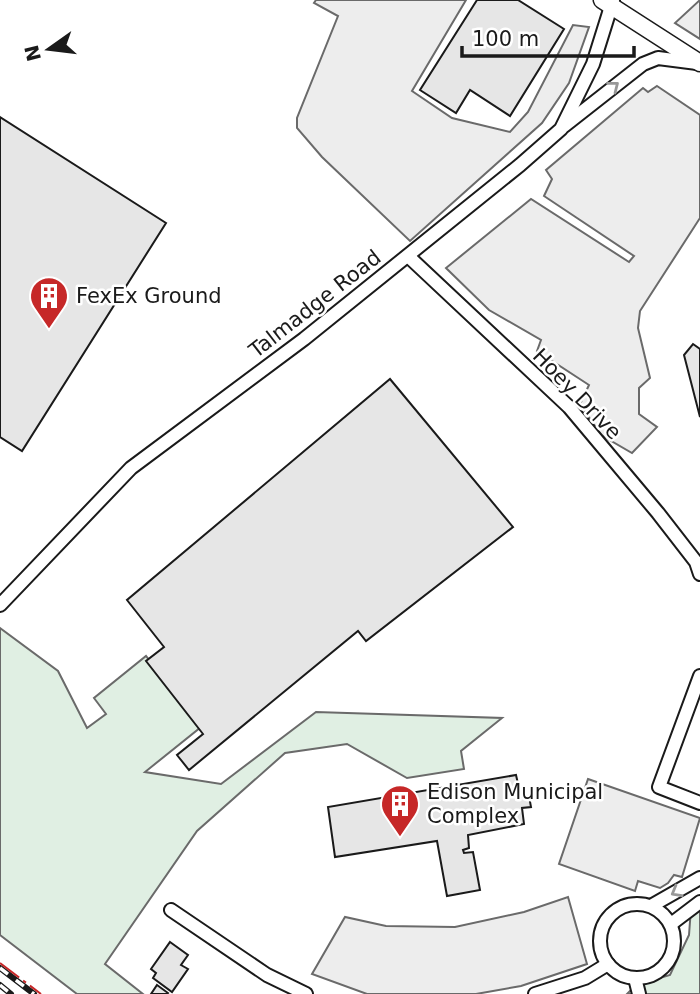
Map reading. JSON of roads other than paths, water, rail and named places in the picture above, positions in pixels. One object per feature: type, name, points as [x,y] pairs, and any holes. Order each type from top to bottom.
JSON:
[{"type":"main road","points":[[608,2],[700,63]]},
{"type":"street","name":"Talmadge Road","points":[[0,605],[131,468],[304,339],[561,129],[593,64],[608,2]]},
{"type":"street","points":[[561,129],[643,64],[658,58],[700,63]]},
{"type":"street","name":"Hoey Drive","points":[[408,256],[569,407],[658,513],[696,562],[700,574]]},
{"type":"street","points":[[700,676],[659,787],[700,803]]},
{"type":"street","points":[[652,906],[671,924],[675,943],[670,958],[657,973],[635,978],[616,972],[608,964],[600,938],[611,914],[628,904],[652,906],[700,878]]},
{"type":"street","points":[[671,924],[700,902]]},
{"type":"street","points":[[171,910],[267,975],[306,994]]},
{"type":"street","points":[[535,994],[584,978],[608,964]]},
{"type":"street","points":[[635,978],[639,994]]},
{"type":"railway","points":[[0,968],[34,994]]},
{"type":"railway","points":[[0,985],[11,994]]},
{"type":"place","name":"FexEx Ground","points":[[49,330]]},
{"type":"place","name":"Edison Municipal Complex","points":[[400,838]]}]
